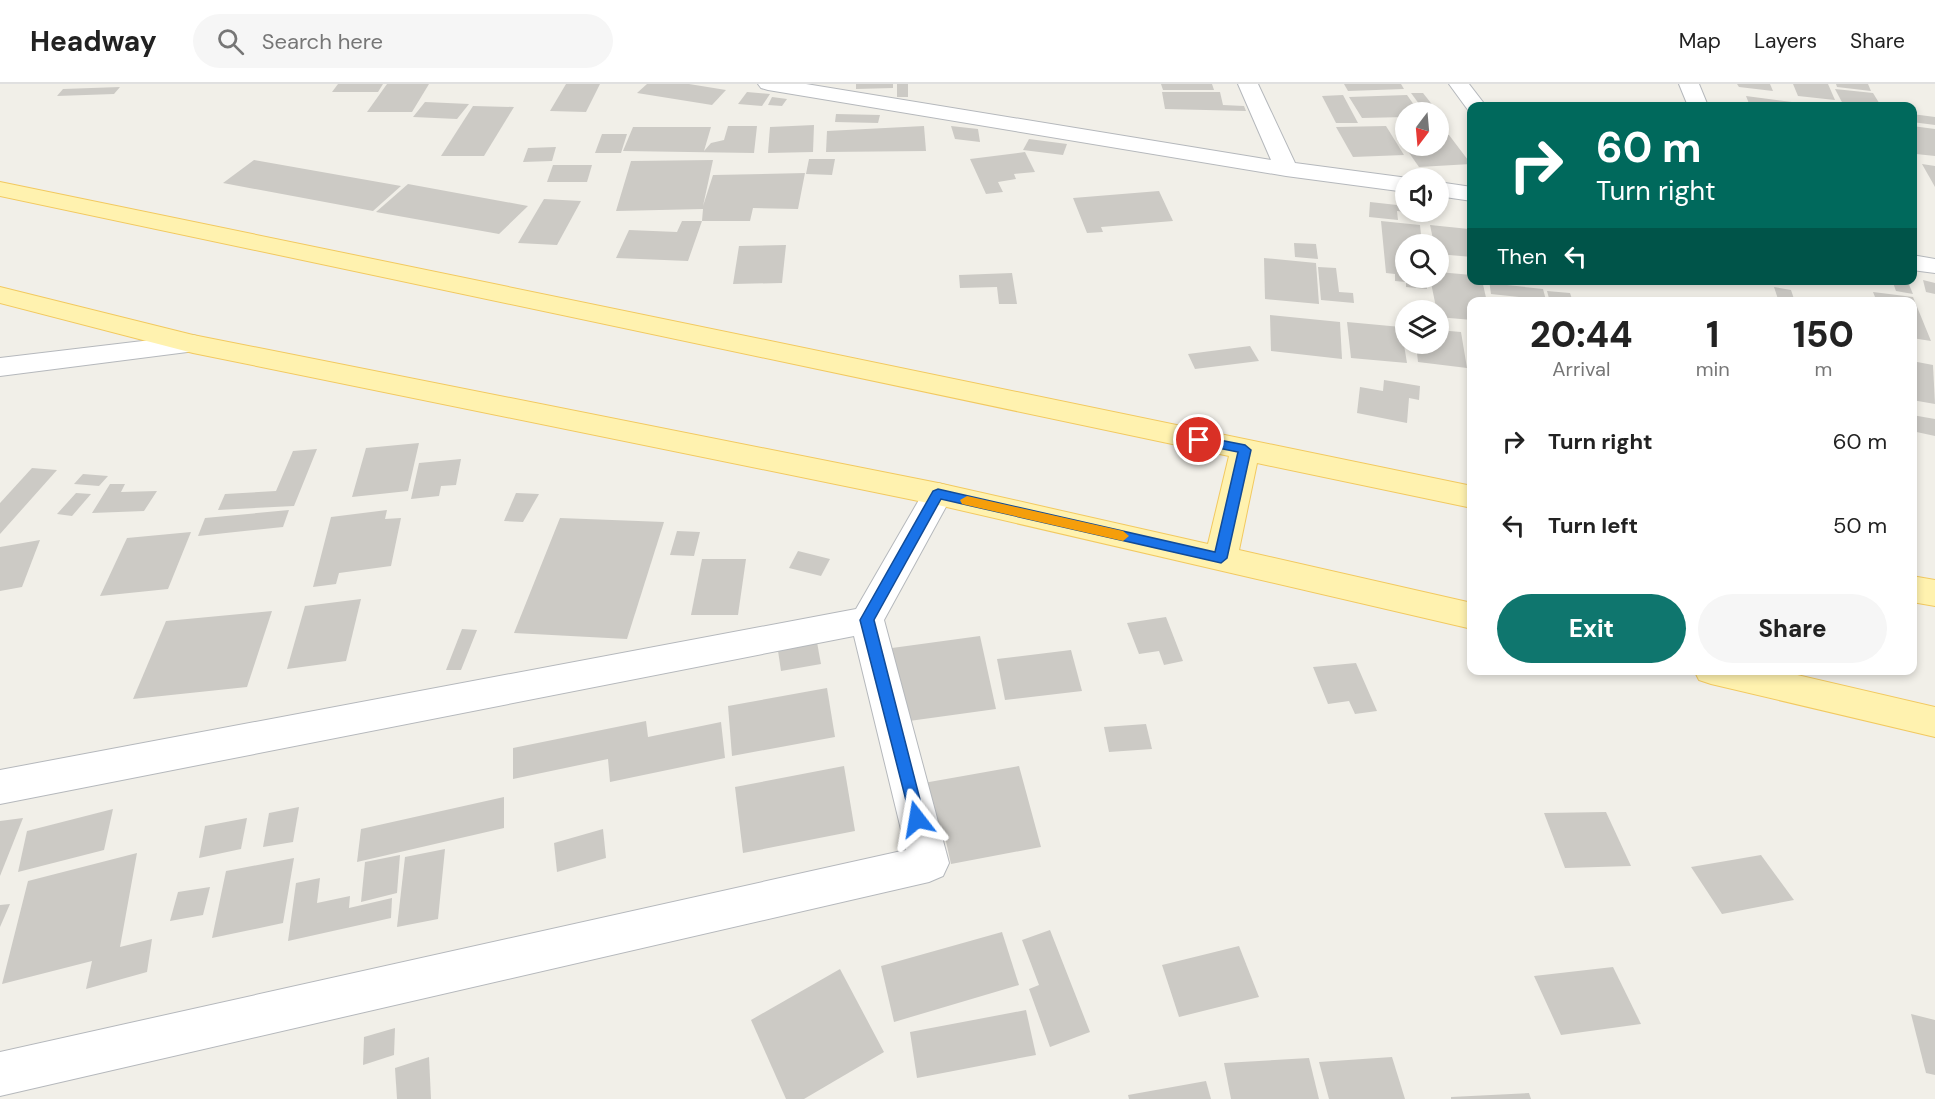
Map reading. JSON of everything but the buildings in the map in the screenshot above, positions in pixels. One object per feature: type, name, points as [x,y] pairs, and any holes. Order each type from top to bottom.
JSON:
[{"type":"main road","points":[[0,189],[1467,496]]},
{"type":"main road","points":[[0,295],[194,344],[938,494],[1467,615]]},
{"type":"main road","points":[[1221,558],[1245,450]]},
{"type":"main road","points":[[1917,590],[1935,593]]},
{"type":"main road","points":[[1733,675],[1935,722]]},
{"type":"street","points":[[768,84],[923,101],[1286,169],[1395,184]]},
{"type":"street","points":[[1248,84],[1286,169]]},
{"type":"street","points":[[1459,84],[1472,102]]},
{"type":"street","points":[[1689,84],[1696,102]]},
{"type":"street","points":[[1449,191],[1467,193]]},
{"type":"street","points":[[1917,263],[1935,266]]},
{"type":"street","points":[[0,367],[194,344]]},
{"type":"street","points":[[0,1074],[929,864],[867,620],[938,494]]},
{"type":"street","points":[[0,787],[867,620]]},
{"type":"slow traffic","points":[[967,500],[1123,536]]},
{"type":"route","points":[[917,819],[867,620],[938,494],[1221,558],[1245,450],[1199,440]]}]
